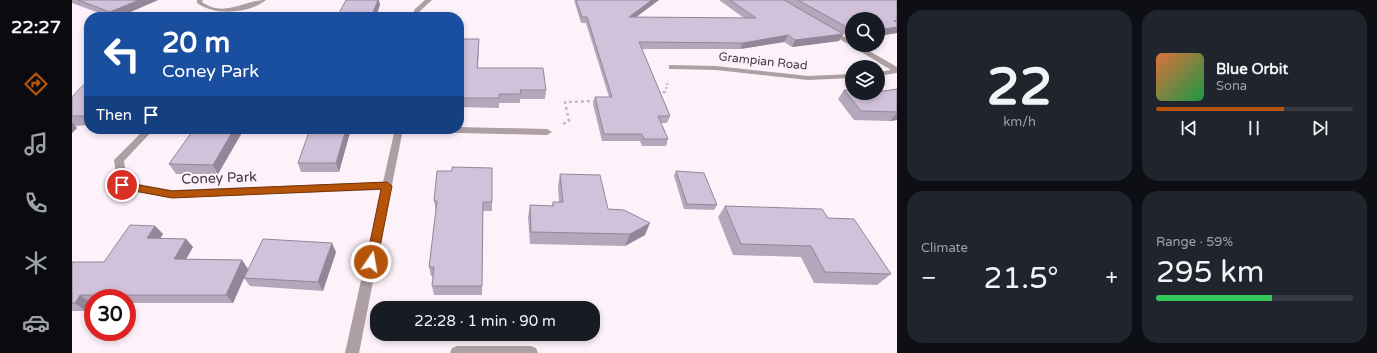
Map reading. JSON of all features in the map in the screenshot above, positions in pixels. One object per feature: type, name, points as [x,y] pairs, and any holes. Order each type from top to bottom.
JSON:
[{"type":"street","points":[[200,0],[203,6],[212,9],[224,10],[246,7],[262,0]]},
{"type":"street","points":[[416,12],[429,0]]},
{"type":"street","points":[[825,28],[845,39]]},
{"type":"street","points":[[866,52],[897,71]]},
{"type":"street","name":"Grampian Road","points":[[672,67],[716,68],[808,78],[845,76]]},
{"type":"street","points":[[885,73],[897,71]]},
{"type":"street","points":[[464,130],[547,132]]},
{"type":"street","name":"Coney Park","points":[[145,134],[119,160],[122,185],[172,194],[387,186]]},
{"type":"street","points":[[352,353],[397,134]]},
{"type":"street","points":[[457,353],[531,353]]},
{"type":"path","points":[[650,97],[665,92],[672,67]]},
{"type":"path","points":[[547,132],[569,121],[565,102],[604,101]]},
{"type":"building","points":[[78,0],[139,0],[110,12]]},
{"type":"building","points":[[346,0],[378,0],[373,12],[340,12]]},
{"type":"building","points":[[576,0],[652,0],[629,17],[756,18],[730,0],[784,0],[843,34],[795,40],[788,35],[743,43],[639,42],[670,116],[658,116],[668,139],[644,139],[642,134],[604,134],[595,97],[612,97],[587,17],[582,17]]},
{"type":"building","points":[[798,0],[897,0],[897,20],[894,21],[897,22],[897,27],[885,29],[885,12],[845,12],[845,26]]},
{"type":"building","points":[[464,39],[479,39],[477,68],[543,68],[546,90],[520,90],[521,94],[499,94],[499,98],[464,98]]},
{"type":"building","points":[[84,84],[84,116],[72,116],[72,97]]},
{"type":"building","points":[[897,89],[897,112],[861,111],[852,100],[885,100],[885,91]]},
{"type":"building","points":[[190,134],[231,134],[213,165],[169,164]]},
{"type":"building","points":[[308,134],[345,134],[336,163],[298,163]]},
{"type":"building","points":[[452,167],[492,168],[492,202],[483,202],[482,286],[432,286],[434,267],[429,267],[437,201],[434,201],[437,171],[452,171]]},
{"type":"building","points":[[676,171],[704,173],[717,205],[687,204]]},
{"type":"building","points":[[560,174],[600,175],[608,209],[624,210],[650,223],[630,234],[531,232],[530,205],[553,206],[553,202],[563,202]]},
{"type":"building","points":[[725,206],[822,209],[828,218],[854,219],[891,274],[825,272],[811,246],[741,244]]},
{"type":"building","points":[[130,225],[155,226],[147,238],[186,239],[174,259],[242,260],[226,295],[136,295],[136,289],[84,289],[84,295],[80,295],[75,303],[72,303],[72,262],[104,262]]},
{"type":"building","points":[[263,239],[332,243],[318,282],[244,278]]},
{"type":"route","points":[[122,185],[172,194],[387,186],[371,262]]}]
